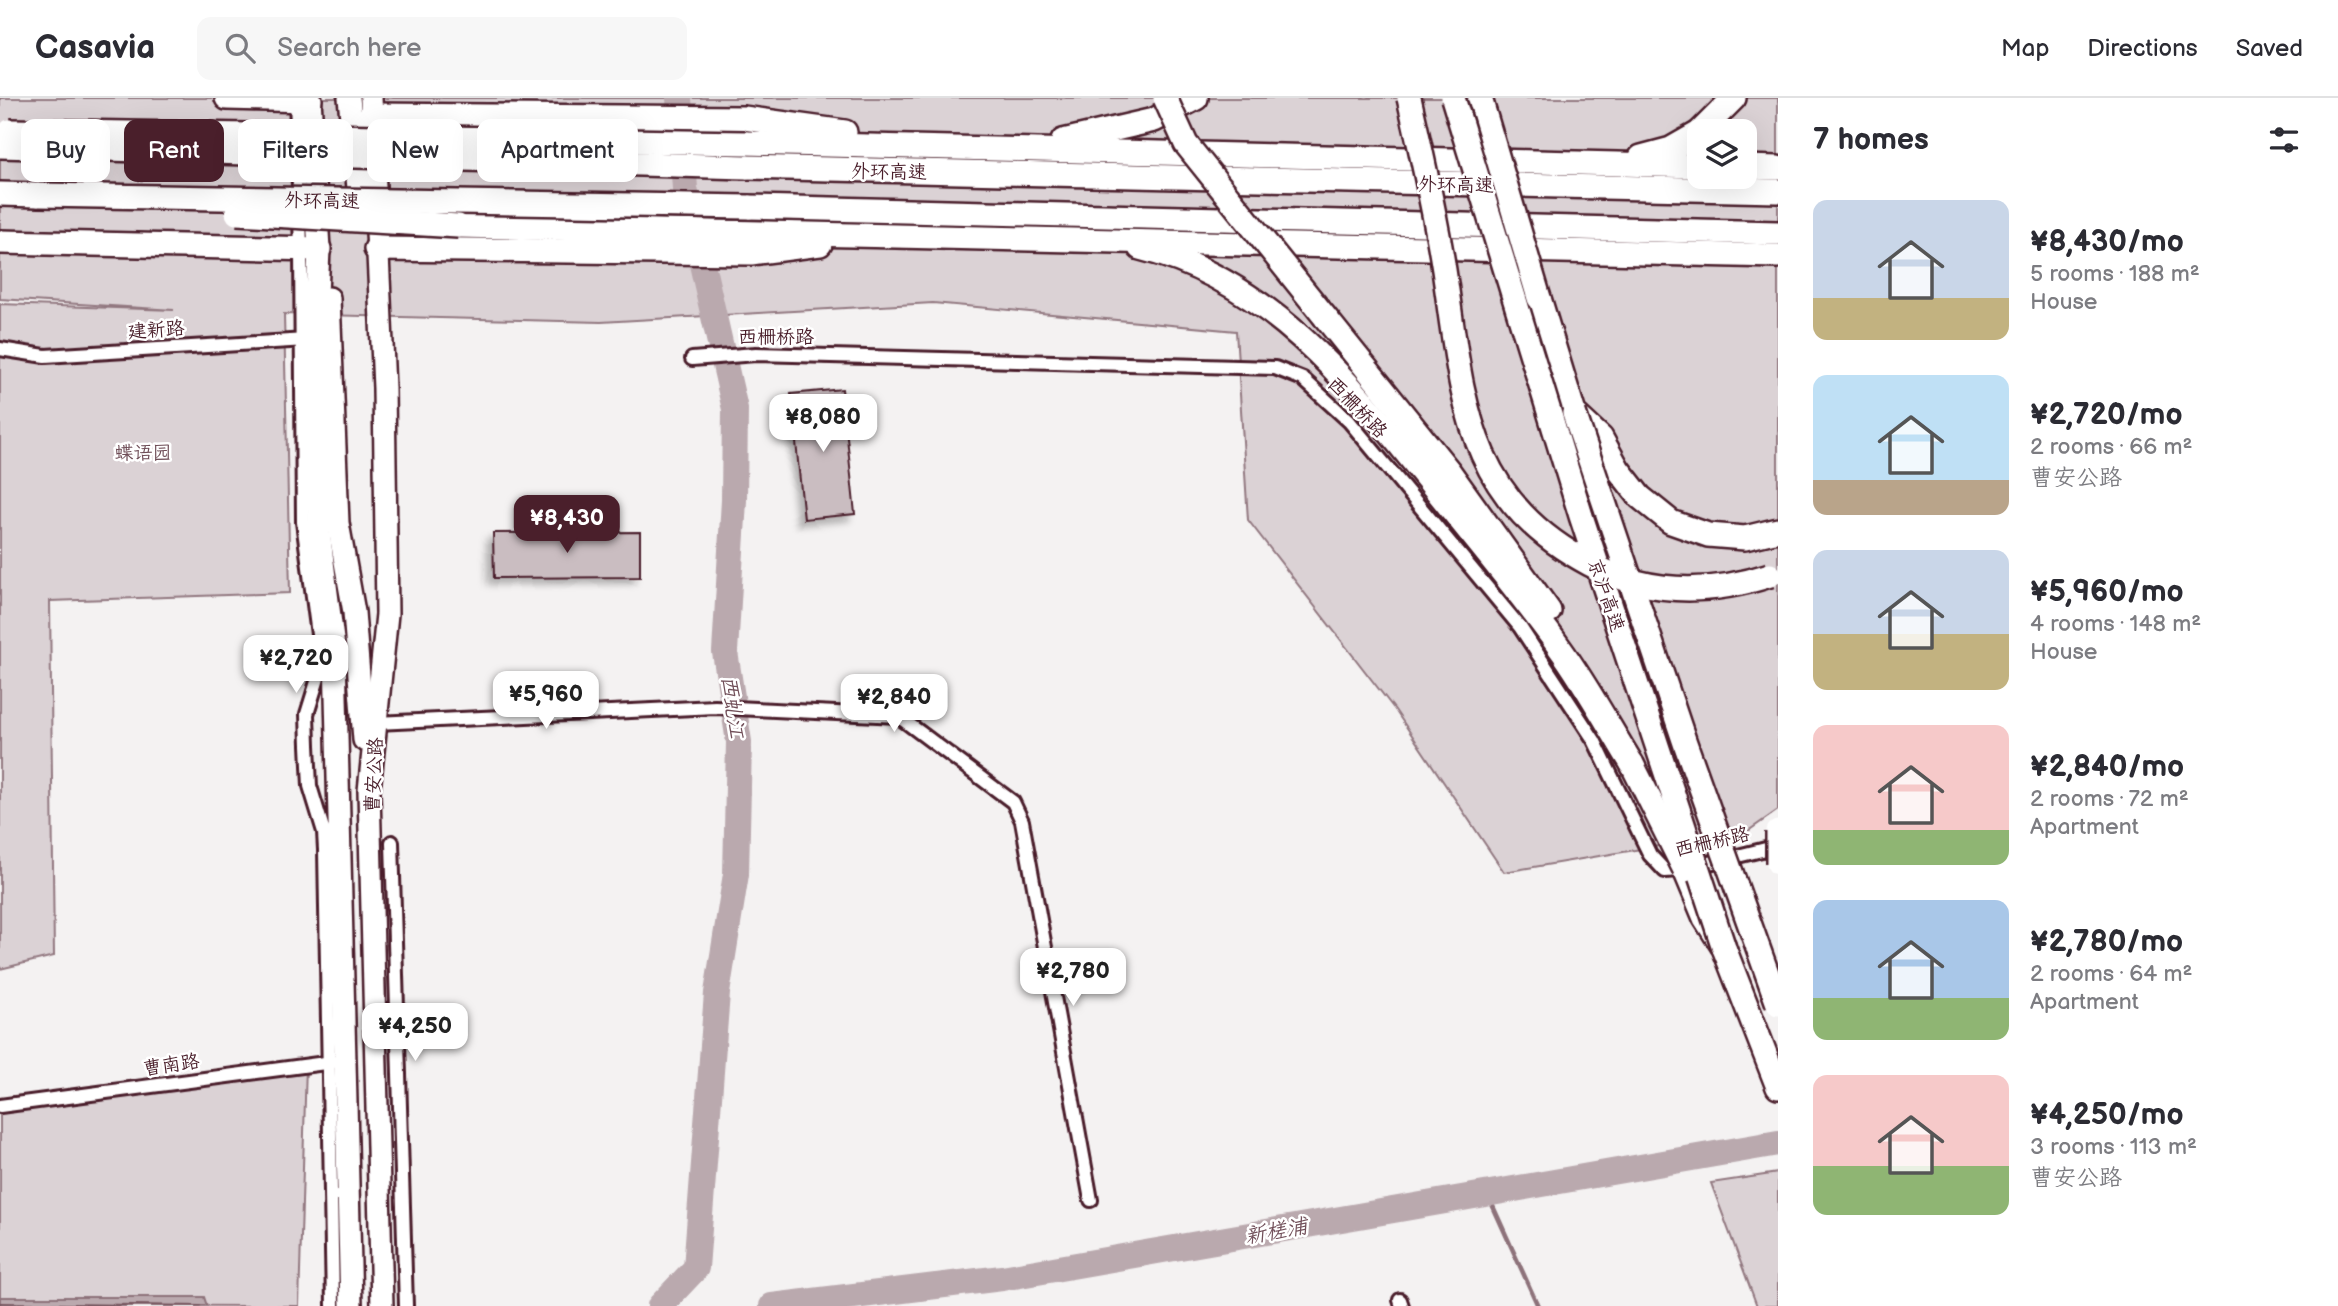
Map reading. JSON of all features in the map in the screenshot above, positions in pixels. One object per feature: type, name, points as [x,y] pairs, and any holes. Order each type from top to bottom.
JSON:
[{"type":"highway","points":[[227,98],[303,99],[320,122],[326,174],[338,523],[354,611],[369,791]]},
{"type":"highway","points":[[349,98],[360,216],[376,248],[626,254],[751,242],[894,235],[1778,256]]},
{"type":"highway","points":[[1165,98],[1186,144],[1441,461],[1531,583],[1605,702],[1705,918],[1724,948]]},
{"type":"highway","points":[[1028,148],[1154,120],[1196,98]]},
{"type":"highway","points":[[1409,98],[1435,215],[1457,368],[1468,419],[1482,456],[1518,510],[1549,539],[1573,555],[1631,582],[1686,590],[1718,589],[1774,573]]},
{"type":"highway","name":"京沪高速","points":[[1453,98],[1581,516],[1724,948],[1778,1087]]},
{"type":"highway","name":"京沪高速","points":[[1480,98],[1574,413],[1685,743],[1778,1004]]},
{"type":"highway","points":[[1713,119],[1734,98]]},
{"type":"highway","name":"曹安公路","points":[[303,99],[310,249],[308,340],[319,531],[335,656],[337,1062],[345,1294]]},
{"type":"highway","points":[[0,242],[310,249],[327,228],[371,106],[744,118],[941,146]]},
{"type":"highway","name":"曹安公路","points":[[371,106],[384,388],[387,614],[369,791],[382,1296]]},
{"type":"highway","points":[[0,131],[941,146],[1687,166]]},
{"type":"highway","points":[[1580,164],[1636,159],[1671,149],[1687,140]]},
{"type":"highway","name":"外环高速","points":[[0,146],[746,167],[1778,191]]},
{"type":"highway","points":[[1757,167],[1778,168]]},
{"type":"highway","name":"外环高速","points":[[0,194],[749,207],[1778,233]]},
{"type":"highway","points":[[38,195],[233,213],[751,242]]},
{"type":"highway","points":[[1103,239],[1182,262],[1230,284],[1281,319],[1331,365],[1410,458],[1560,648],[1632,764],[1685,870]]},
{"type":"highway","points":[[1737,254],[1778,265]]},
{"type":"highway","points":[[1574,413],[1601,438],[1618,468],[1640,497],[1671,522],[1708,535],[1745,538],[1778,530]]},
{"type":"highway","points":[[1778,832],[1778,863]]},
{"type":"street","points":[[308,340],[303,522],[319,642],[319,675],[307,714],[308,745],[310,786],[325,841],[337,1062]]},
{"type":"street","name":"建新路","points":[[0,349],[45,356],[308,340]]},
{"type":"street","name":"西栅桥路","points":[[692,359],[756,354],[1275,368],[1303,379],[1349,421],[1520,627],[1594,740],[1650,855],[1665,871],[1681,870],[1778,846]]},
{"type":"street","points":[[376,723],[715,707],[898,716],[1013,802],[1023,821],[1091,1200]]},
{"type":"street","points":[[392,842],[406,1306]]},
{"type":"street","name":"曹南路","points":[[0,1106],[337,1062]]},
{"type":"street","points":[[334,1306],[345,1294]]},
{"type":"green space","name":"蝶语园","points":[[0,98],[1778,98],[1778,810],[1748,831],[1504,872],[1395,710],[1248,520],[1236,331],[933,303],[601,322],[284,314],[290,593],[50,601],[54,956],[0,969],[0,304],[174,310],[0,299]]},
{"type":"green space","points":[[306,1064],[299,1306],[0,1305],[0,1103]]},
{"type":"green space","points":[[1778,1173],[1778,1306],[1757,1306],[1711,1183]]},
{"type":"water","points":[[0,1297],[204,1297],[207,1306],[0,1306]]},
{"type":"building","points":[[842,389],[855,514],[804,519],[791,394]]},
{"type":"building","points":[[640,532],[640,577],[494,578],[493,533]]},
{"type":"waterway","name":"西虬江","points":[[660,1306],[696,1268],[717,993],[736,874],[739,742],[725,652],[734,500],[735,409],[685,189],[679,98]]},
{"type":"waterway","name":"新槎浦","points":[[772,1306],[1002,1278],[1778,1143]]},
{"type":"waterway","points":[[1487,1193],[1538,1306]]}]
